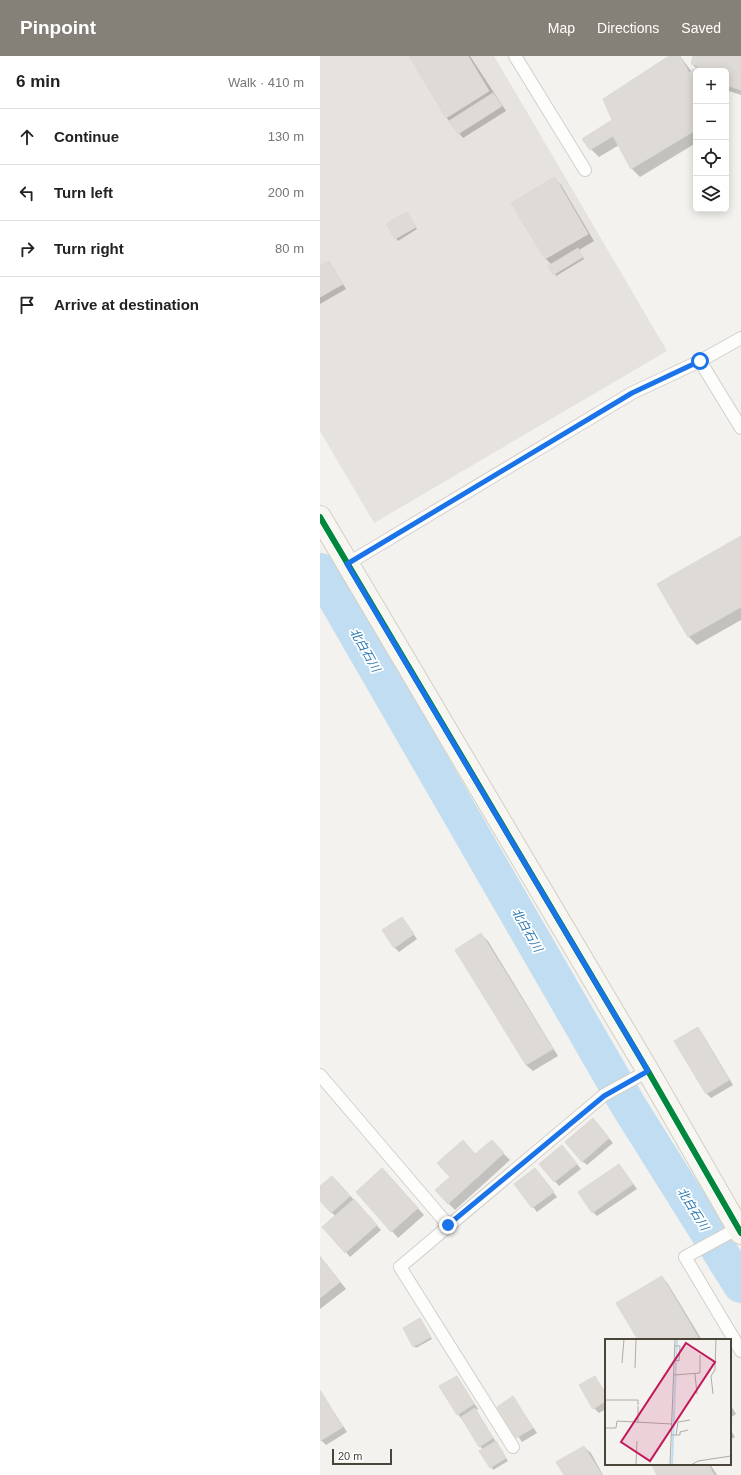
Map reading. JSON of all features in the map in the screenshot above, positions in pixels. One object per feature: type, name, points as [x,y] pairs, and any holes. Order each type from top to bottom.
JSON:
[{"type":"street","points":[[320,517],[641,1074],[737,1232]]},
{"type":"lane","points":[[515,56],[585,170]]},
{"type":"lane","points":[[347,564],[632,393],[700,361],[741,338]]},
{"type":"lane","points":[[700,361],[741,428]]},
{"type":"lane","points":[[513,1447],[400,1267],[448,1225],[604,1096],[641,1074]]},
{"type":"lane","points":[[320,1076],[448,1225]]},
{"type":"lane","points":[[737,1232],[685,1257],[741,1351]]},
{"type":"shaded area","points":[[320,56],[494,56],[667,351],[374,523],[320,431]]},
{"type":"building","points":[[409,56],[468,56],[489,91],[446,118]]},
{"type":"building","points":[[669,56],[680,56],[689,73],[693,70],[693,132],[631,169],[613,136],[590,150],[582,139],[612,120],[603,99]]},
{"type":"building","points":[[693,56],[741,56],[741,90],[729,86],[729,68],[696,68],[699,66],[691,64]]},
{"type":"building","points":[[493,93],[502,106],[458,134],[449,121]]},
{"type":"building","points":[[555,177],[588,234],[545,259],[511,203]]},
{"type":"building","points":[[407,212],[416,227],[395,239],[386,224]]},
{"type":"building","points":[[578,248],[583,257],[553,275],[548,266]]},
{"type":"building","points":[[329,261],[343,284],[320,297],[320,266]]},
{"type":"building","points":[[741,536],[741,607],[688,637],[657,584]]},
{"type":"building","points":[[402,917],[414,934],[394,948],[382,930]]},
{"type":"building","points":[[481,933],[553,1049],[526,1065],[455,950]]},
{"type":"building","points":[[698,1027],[729,1080],[706,1094],[674,1041]]},
{"type":"building","points":[[593,1118],[609,1138],[582,1162],[565,1142]]},
{"type":"building","points":[[463,1140],[475,1154],[492,1140],[504,1153],[448,1204],[435,1190],[450,1177],[437,1163]]},
{"type":"building","points":[[562,1145],[577,1164],[554,1182],[539,1164]]},
{"type":"building","points":[[619,1164],[633,1184],[592,1213],[578,1192]]},
{"type":"building","points":[[382,1168],[418,1208],[391,1232],[356,1192]]},
{"type":"building","points":[[535,1168],[554,1192],[532,1208],[514,1184]]},
{"type":"building","points":[[332,1176],[350,1196],[331,1213],[320,1201],[320,1186]]},
{"type":"building","points":[[354,1199],[377,1225],[345,1253],[322,1227]]},
{"type":"building","points":[[320,1257],[340,1282],[320,1298]]},
{"type":"building","points":[[662,1276],[698,1337],[695,1339],[637,1339],[616,1303]]},
{"type":"building","points":[[420,1318],[431,1337],[413,1347],[403,1328]]},
{"type":"building","points":[[457,1376],[474,1404],[457,1415],[439,1386]]},
{"type":"building","points":[[595,1376],[605,1393],[605,1402],[593,1409],[579,1385]]},
{"type":"building","points":[[320,1390],[343,1427],[320,1441]]},
{"type":"building","points":[[513,1396],[533,1428],[516,1438],[497,1407]]},
{"type":"building","points":[[475,1408],[493,1438],[479,1447],[461,1417]]},
{"type":"building","points":[[496,1441],[506,1458],[490,1468],[479,1451]]},
{"type":"building","points":[[584,1446],[602,1475],[564,1475],[556,1462]]},
{"type":"building","points":[[652,1465],[709,1465],[714,1475],[657,1475]]},
{"type":"waterway","name":"北白石川","points":[[320,571],[628,1105],[741,1285]]},
{"type":"cycle path","points":[[320,517],[648,1071],[741,1233]]},
{"type":"route","points":[[448,1225],[604,1096],[648,1071],[347,564],[632,393],[700,361]]}]
